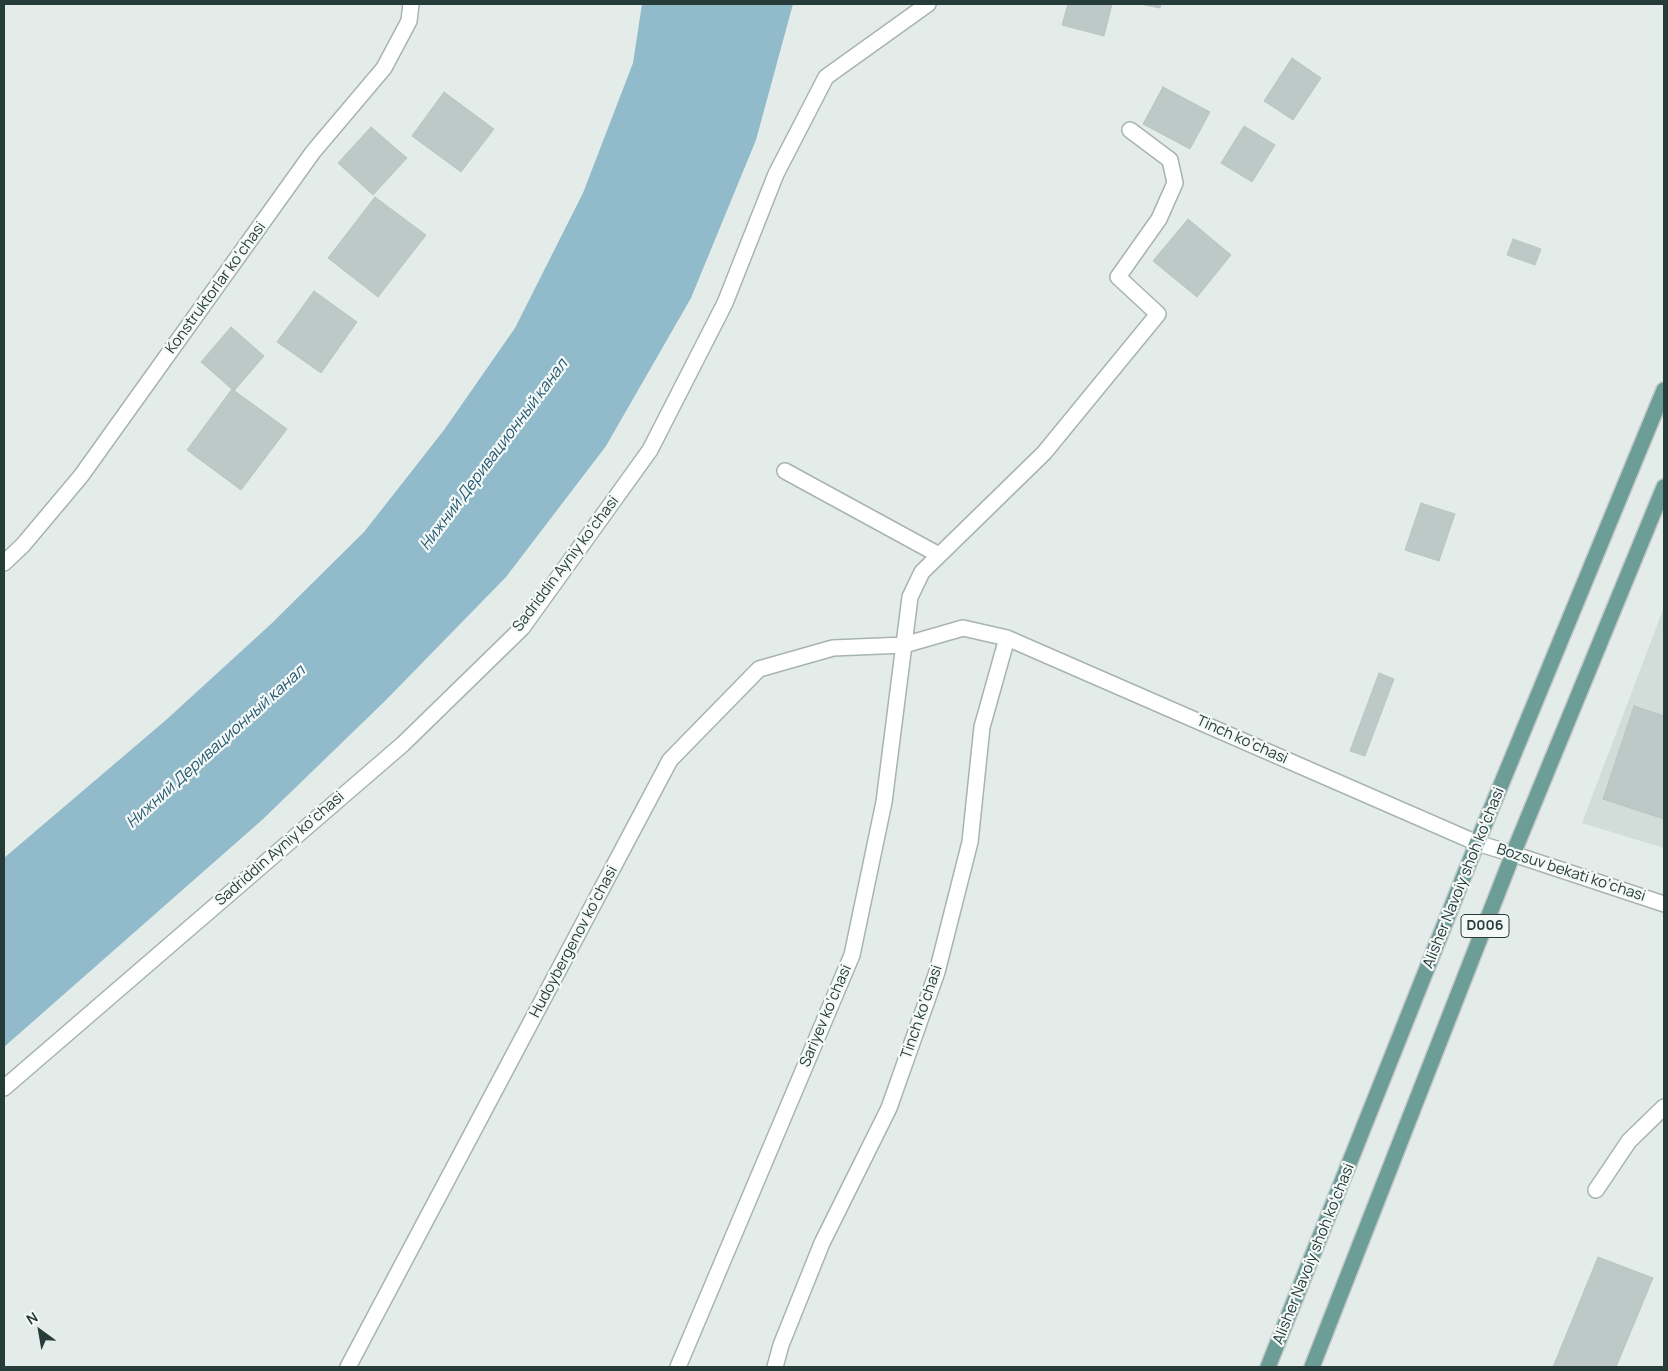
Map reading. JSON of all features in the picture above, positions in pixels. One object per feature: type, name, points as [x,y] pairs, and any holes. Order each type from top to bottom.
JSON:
[{"type":"main road","name":"Alisher Navoiy shoh koʻchasi","points":[[1268,1367],[1477,843],[1664,390]]},
{"type":"main road","name":"D006","points":[[1312,1367],[1513,854],[1664,487]]},
{"type":"street","name":"Konstruktorlar ko‘chasi","points":[[4,563],[23,546],[81,476],[313,152],[384,68],[409,21],[411,4]]},
{"type":"street","name":"Sadriddin Ayniy ko‘chasi","points":[[4,1088],[403,744],[522,628],[650,450],[725,303],[776,174],[826,77],[928,4]]},
{"type":"street","name":"Sariyev ko‘chasi","points":[[678,1367],[852,955],[884,802],[910,598],[922,572],[1044,453],[1158,314],[1118,276],[1159,218],[1175,183],[1170,160],[1130,130]]},
{"type":"street","points":[[785,471],[939,555]]},
{"type":"street","name":"Tinch ko‘chasi","points":[[904,645],[963,628],[1007,638],[1477,843]]},
{"type":"street","name":"Tinch ko‘chasi","points":[[776,1367],[781,1345],[822,1243],[889,1108],[937,972],[970,842],[982,727],[1007,638]]},
{"type":"street","name":"Hudoybergenov ko‘chasi","points":[[348,1367],[670,760],[759,669],[834,648],[904,645]]},
{"type":"street","name":"Bozsuv bekati ko‘chasi","points":[[1477,843],[1664,904]]},
{"type":"street","points":[[1596,1190],[1629,1141],[1664,1107]]},
{"type":"shaded area","points":[[1664,607],[1664,848],[1582,823]]},
{"type":"water","name":"Нижний Деривационный канал","points":[[642,4],[793,4],[756,140],[691,298],[606,446],[506,577],[385,701],[262,820],[4,1047],[4,858],[166,720],[271,624],[364,532],[444,430],[515,328],[583,193],[633,63]]},
{"type":"building","points":[[1068,4],[1112,4],[1104,36],[1062,25]]},
{"type":"building","points":[[1140,4],[1161,4],[1160,8]]},
{"type":"building","points":[[1292,58],[1321,78],[1293,120],[1264,101]]},
{"type":"building","points":[[1163,87],[1210,112],[1190,149],[1143,124]]},
{"type":"building","points":[[444,92],[494,129],[461,172],[412,136]]},
{"type":"building","points":[[1244,126],[1275,145],[1252,182],[1221,163]]},
{"type":"building","points":[[371,127],[407,158],[373,195],[338,163]]},
{"type":"building","points":[[375,197],[426,235],[378,297],[328,258]]},
{"type":"building","points":[[1188,219],[1231,255],[1197,297],[1153,261]]},
{"type":"building","points":[[1513,239],[1541,249],[1535,265],[1507,255]]},
{"type":"building","points":[[314,291],[357,322],[321,373],[277,342]]},
{"type":"building","points":[[231,327],[264,356],[234,391],[201,362]]},
{"type":"building","points":[[232,389],[287,429],[241,490],[187,450]]},
{"type":"building","points":[[1421,503],[1455,514],[1439,561],[1405,550]]},
{"type":"building","points":[[1379,673],[1394,679],[1365,756],[1350,751]]},
{"type":"building","points":[[1634,706],[1664,716],[1664,819],[1603,799]]},
{"type":"building","points":[[1598,1257],[1653,1278],[1616,1367],[1553,1367]]}]
